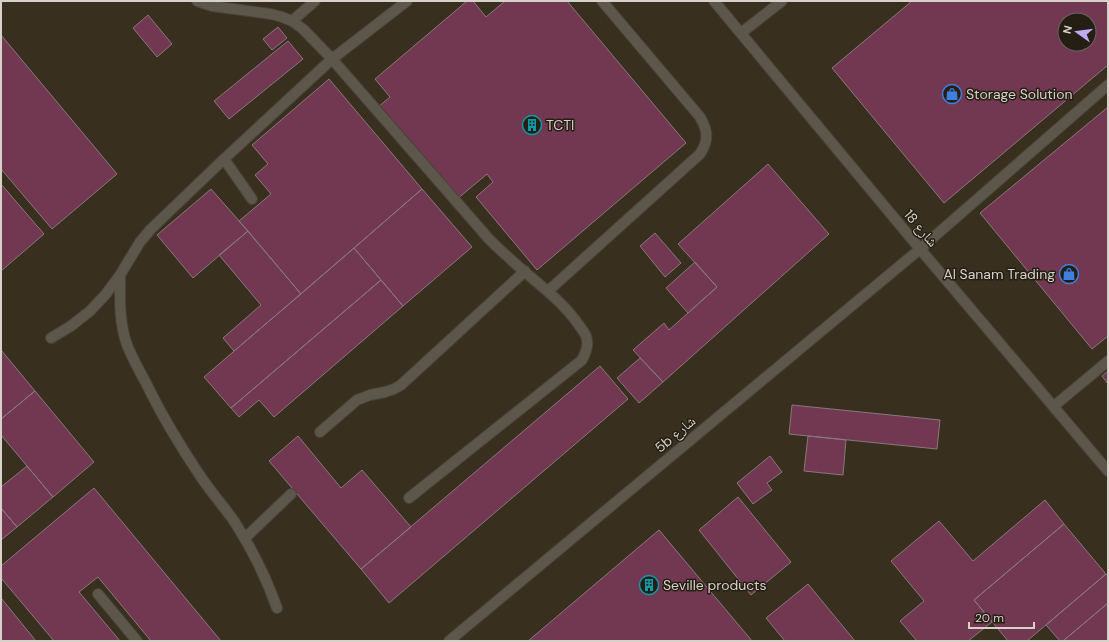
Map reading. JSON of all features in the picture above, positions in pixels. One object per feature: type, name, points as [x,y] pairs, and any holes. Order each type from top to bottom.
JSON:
[{"type":"street","points":[[197,1],[212,6],[271,14],[282,17],[303,29],[332,59],[489,239],[506,256],[548,291],[570,313],[587,338],[588,345],[582,360],[409,498]]},
{"type":"street","points":[[292,22],[315,1]]},
{"type":"street","points":[[51,338],[71,326],[90,311],[106,294],[120,275],[140,242],[151,229],[224,159],[332,59],[407,1]]},
{"type":"street","points":[[548,291],[700,154],[705,148],[707,140],[707,132],[700,117],[602,1]]},
{"type":"street","name":"شارع 18","points":[[714,1],[1108,471]]},
{"type":"street","points":[[741,33],[782,1]]},
{"type":"street","name":"5b شارع","points":[[448,641],[920,248],[1108,86]]},
{"type":"street","points":[[224,159],[252,199]]},
{"type":"street","points":[[320,432],[358,400],[370,395],[394,389],[401,385],[525,271]]},
{"type":"street","points":[[120,275],[122,323],[126,342],[134,360],[157,405],[188,456],[203,480],[233,519],[245,538],[263,572],[277,608]]},
{"type":"street","points":[[1054,406],[1108,361]]},
{"type":"street","points":[[245,538],[291,494]]},
{"type":"street","points":[[98,594],[137,641]]},
{"type":"shaded area","points":[[1,1],[1108,1],[1108,641],[1,641]]},
{"type":"building","name":"TCTI","points":[[467,1],[473,1],[486,17],[505,1],[567,1],[686,143],[537,270],[476,197],[493,182],[487,174],[456,200],[378,107],[390,97],[375,79]]},
{"type":"building","points":[[912,1],[1108,1],[1108,65],[944,203],[832,68]]},
{"type":"building","points":[[148,15],[172,44],[157,57],[133,28]]},
{"type":"building","points":[[278,27],[287,38],[272,50],[263,39]]},
{"type":"building","points":[[1,35],[117,174],[52,229],[1,169]]},
{"type":"building","points":[[288,41],[303,59],[229,119],[214,101]]},
{"type":"building","points":[[329,79],[422,189],[301,294],[239,221],[271,194],[255,175],[268,164],[252,145]]},
{"type":"building","name":"Al Sanam Trading","points":[[1108,107],[1108,336],[1092,349],[980,213]]},
{"type":"building","points":[[768,164],[829,234],[663,382],[633,350],[664,323],[669,330],[717,287],[678,244]]},
{"type":"building","points":[[1,184],[44,234],[1,271]]},
{"type":"building","points":[[211,189],[248,231],[193,278],[157,235]]},
{"type":"building","points":[[422,189],[472,247],[403,306],[354,248]]},
{"type":"building","points":[[248,231],[301,294],[234,351],[223,338],[261,305],[219,255]]},
{"type":"building","points":[[655,233],[681,263],[665,277],[640,246]]},
{"type":"building","points":[[354,248],[381,280],[231,408],[204,377]]},
{"type":"building","points":[[695,262],[717,287],[688,313],[666,288]]},
{"type":"building","points":[[381,280],[403,306],[274,417],[259,400],[239,417],[231,408]]},
{"type":"building","points":[[1,350],[35,391],[1,419]]},
{"type":"building","points":[[640,358],[663,382],[639,403],[617,378]]},
{"type":"building","points":[[600,366],[628,399],[389,603],[361,569]]},
{"type":"building","points":[[1108,371],[1108,384],[1102,376]]},
{"type":"building","points":[[35,391],[94,462],[53,497],[1,435],[1,419]]},
{"type":"building","points":[[792,405],[940,420],[937,449],[789,434]]},
{"type":"building","points":[[298,436],[341,488],[362,470],[411,527],[361,569],[269,461]]},
{"type":"building","points":[[808,436],[846,440],[843,475],[804,471]]},
{"type":"building","points":[[770,456],[782,472],[767,483],[772,490],[753,504],[737,483]]},
{"type":"building","points":[[27,466],[53,497],[17,527],[1,508],[1,487]]},
{"type":"building","points":[[94,488],[221,641],[151,641],[98,577],[79,592],[120,641],[54,641],[1,578],[1,566]]},
{"type":"building","points":[[738,497],[791,562],[751,595],[699,530]]},
{"type":"building","points":[[1045,500],[1064,524],[974,600],[992,622],[968,641],[917,641],[900,621],[924,601],[891,561],[939,521],[973,561]]},
{"type":"building","points":[[1,508],[17,527],[1,540]]},
{"type":"building","points":[[1064,524],[1106,574],[1027,641],[1008,641],[974,600]]},
{"type":"building","name":"Seville products","points":[[659,530],[752,641],[528,641]]},
{"type":"building","points":[[1106,574],[1108,576],[1108,603],[1063,641],[1060,641],[1046,625]]},
{"type":"building","points":[[808,584],[855,641],[785,641],[766,618]]},
{"type":"building","points":[[1,598],[36,641],[1,641]]},
{"type":"building","points":[[1108,603],[1108,641],[1063,641]]},
{"type":"place","name":"Storage Solution","points":[[952,94]]},
{"type":"place","name":"TCTI","points":[[532,125]]},
{"type":"place","name":"Al Sanam Trading","points":[[1069,274]]},
{"type":"place","name":"Seville products","points":[[649,585]]}]
